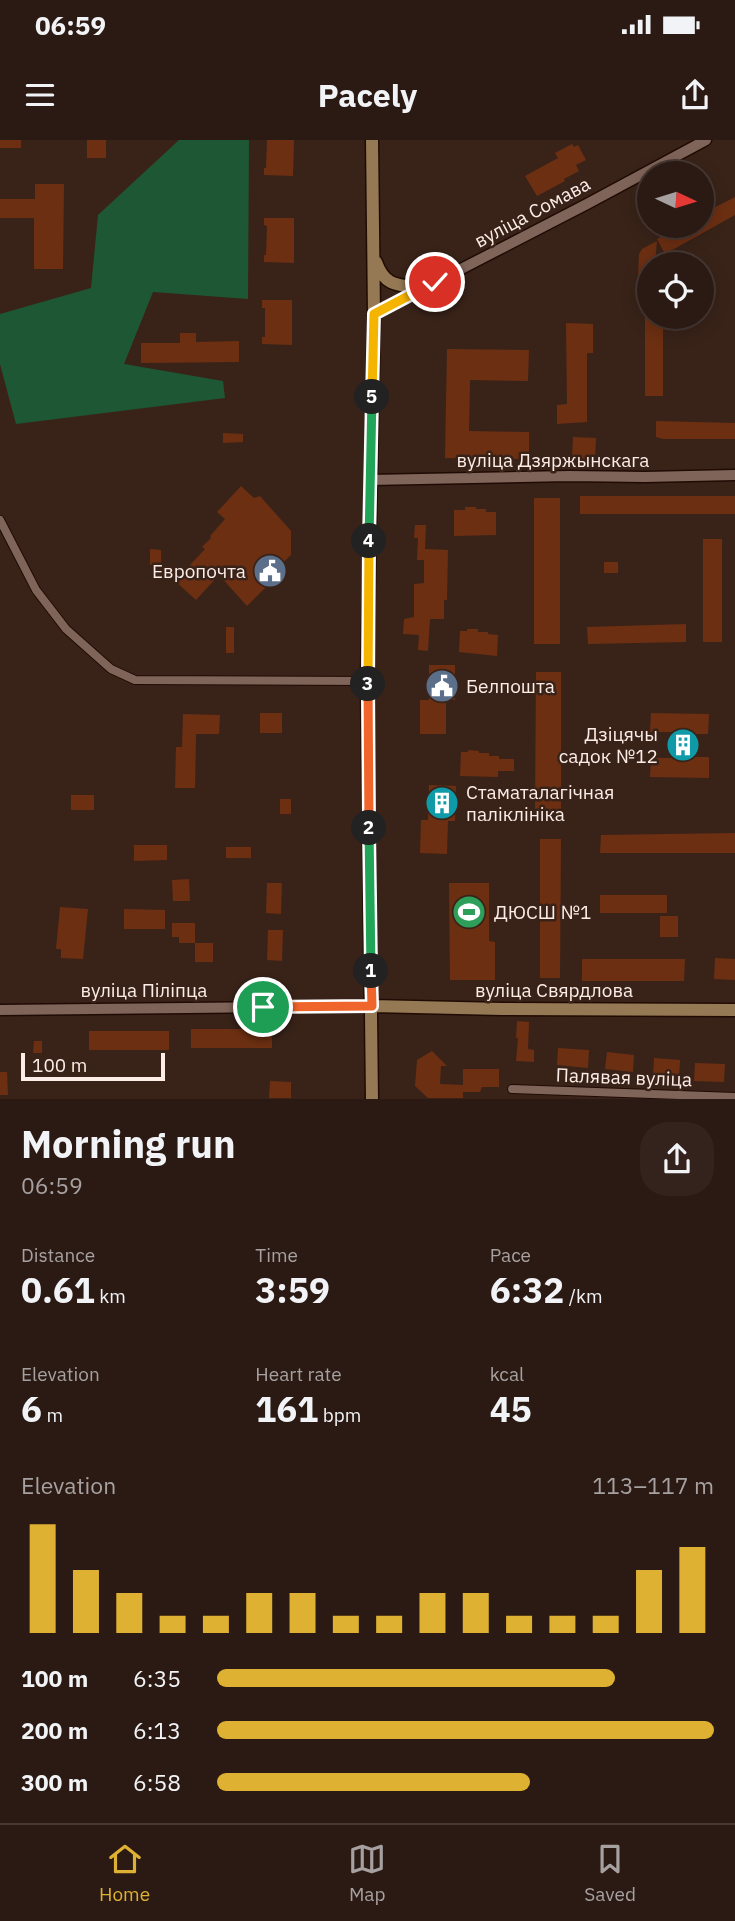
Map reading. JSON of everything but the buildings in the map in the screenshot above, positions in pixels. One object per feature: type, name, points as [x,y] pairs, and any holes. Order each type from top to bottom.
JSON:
[{"type":"main road","points":[[372,140],[374,314],[368,681],[372,1098]]},
{"type":"main road","points":[[373,247],[380,274],[387,281],[396,285],[422,288]]},
{"type":"main road","name":"вуліца Свярдлова","points":[[372,1006],[735,1010]]},
{"type":"street","name":"вуліца Сомава","points":[[374,314],[706,140]]},
{"type":"street","name":"вуліца Дзяржынскага","points":[[370,480],[569,475],[735,475]]},
{"type":"street","points":[[0,520],[36,590],[66,629],[111,669],[135,680],[368,681]]},
{"type":"street","name":"вуліца Піліпца","points":[[0,1010],[372,1006]]},
{"type":"street","name":"Палявая вуліца","points":[[512,1089],[735,1097]]},
{"type":"green space","points":[[179,140],[249,140],[248,299],[153,292],[124,364],[223,381],[225,398],[16,424],[0,364],[0,314],[91,288],[98,215]]},
{"type":"place","name":"Европочта","points":[[270,571]]},
{"type":"place","name":"Белпошта","points":[[442,686]]},
{"type":"place","name":"Дзіцячы садок №12","points":[[683,745]]},
{"type":"place","name":"Стаматалагічная паліклініка","points":[[442,803]]},
{"type":"place","name":"ДЮСШ №1","points":[[469,912]]},
{"type":"route","points":[[263,1007],[372,1006],[368,681],[374,314],[435,282]]}]
